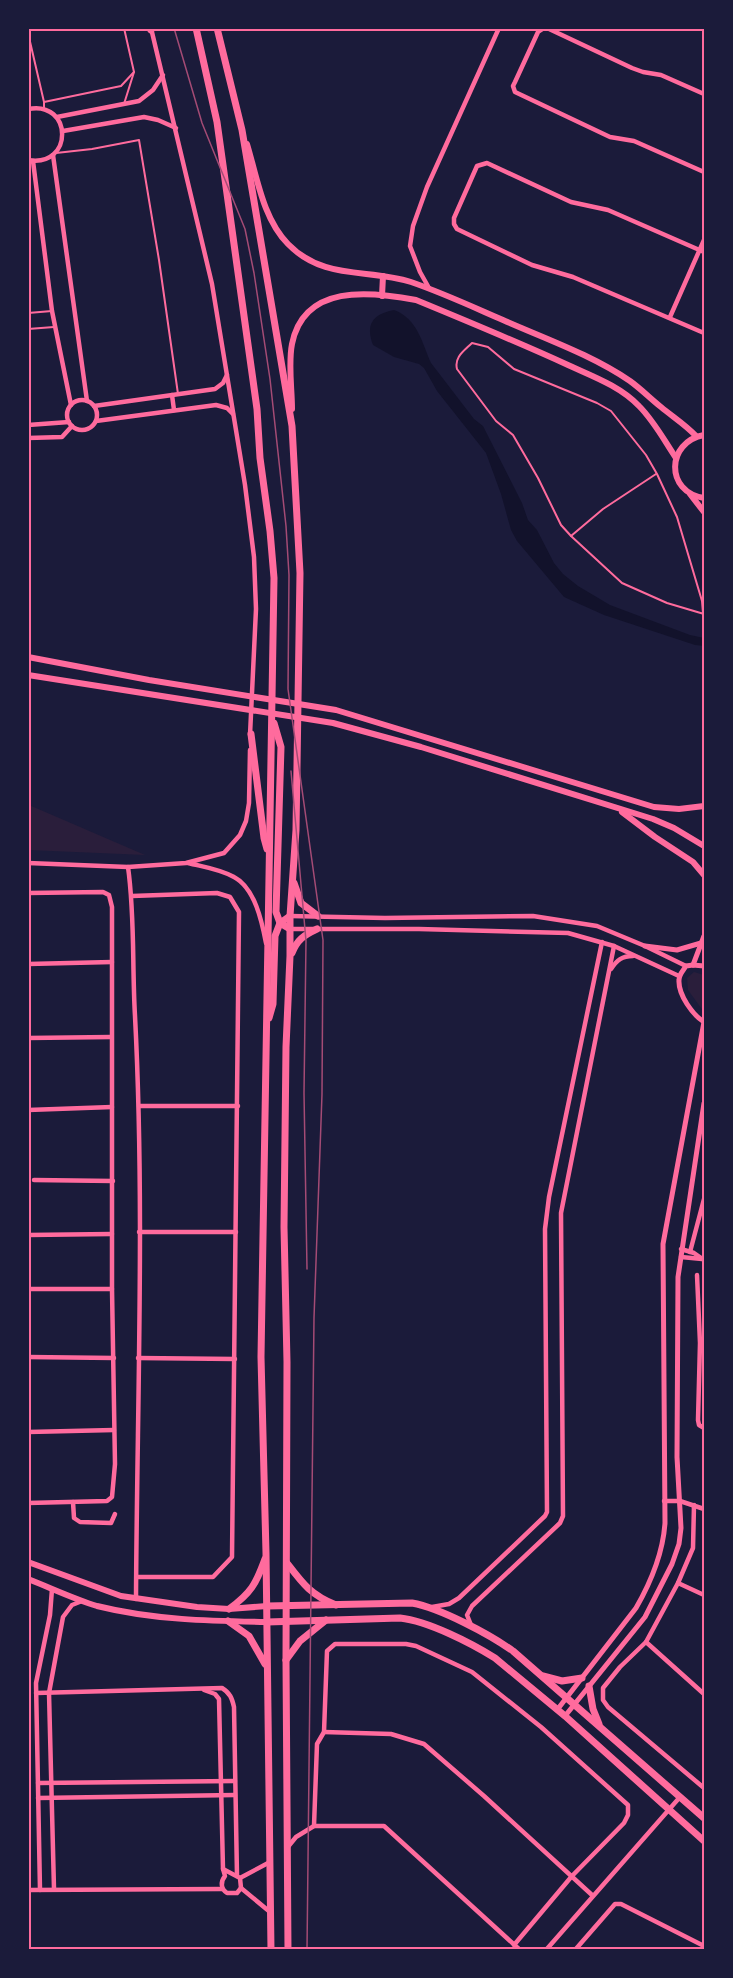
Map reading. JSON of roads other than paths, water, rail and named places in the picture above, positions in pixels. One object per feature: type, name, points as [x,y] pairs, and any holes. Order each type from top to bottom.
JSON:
[{"type":"main road","points":[[196,28],[218,122],[257,409],[260,458],[274,578],[261,1357],[267,1606],[271,1950]]},
{"type":"main road","points":[[217,28],[242,130],[268,212],[288,244],[308,259],[327,269],[342,273],[383,276],[430,289],[589,357],[631,382],[687,426],[696,436]]},
{"type":"main road","points":[[242,130],[292,426]]},
{"type":"main road","points":[[382,296],[383,276]]},
{"type":"main road","points":[[288,1950],[285,1215],[286,1047],[290,916],[296,830],[300,573],[292,426],[291,346],[295,331],[302,318],[312,307],[332,297],[382,296],[416,300],[595,377],[627,395],[654,423],[676,458]]},
{"type":"main road","points":[[705,435],[696,436],[687,441],[680,448],[676,458],[676,476],[705,512]]},
{"type":"main road","points":[[686,490],[693,495],[705,498]]},
{"type":"main road","points":[[28,657],[149,680],[336,710],[654,807],[679,809],[705,806]]},
{"type":"main road","points":[[28,675],[333,723],[422,747],[653,819],[705,846]]},
{"type":"main road","points":[[266,1029],[273,1004],[276,936],[280,923],[276,912],[281,747],[272,717]]},
{"type":"main road","points":[[250,734],[264,838],[269,857]]},
{"type":"main road","points":[[619,810],[693,862],[705,875]]},
{"type":"main road","points":[[293,881],[301,903],[318,916]]},
{"type":"main road","points":[[280,923],[290,916]]},
{"type":"main road","points":[[280,923],[290,929]]},
{"type":"main road","points":[[290,956],[300,939],[317,929]]},
{"type":"main road","points":[[229,1609],[251,1591],[266,1554]]},
{"type":"main road","points":[[28,1562],[104,1592],[136,1599],[229,1609],[412,1603],[427,1606],[498,1640],[705,1818]]},
{"type":"main road","points":[[287,1563],[306,1589],[319,1598],[336,1605]]},
{"type":"main road","points":[[28,1579],[82,1601],[147,1615],[190,1620],[286,1622],[400,1618],[421,1622],[495,1658],[565,1716],[705,1841]]},
{"type":"main road","points":[[286,1660],[300,1641],[326,1620]]},
{"type":"main road","points":[[228,1622],[249,1636],[262,1656],[268,1672]]},
{"type":"main road","points":[[541,1675],[562,1681],[582,1678]]},
{"type":"main road","points":[[589,1686],[593,1709],[600,1726]]},
{"type":"street","points":[[430,289],[420,272],[410,246],[413,226],[427,187],[499,28]]},
{"type":"street","points":[[705,94],[661,75],[632,68],[545,28],[538,32],[513,86],[515,92],[520,95],[610,137],[633,141],[705,172]]},
{"type":"street","points":[[28,863],[128,867],[186,862],[224,853],[240,835],[246,821],[249,804],[256,622],[254,557],[212,284],[151,29]]},
{"type":"street","points":[[57,117],[139,101],[147,96],[163,75]]},
{"type":"street","points":[[28,109],[44,108],[57,117],[63,131],[61,144],[54,154],[44,160],[31,160],[54,327],[71,405]]},
{"type":"street","points":[[63,131],[144,117],[176,128]]},
{"type":"street","points":[[54,154],[87,400]]},
{"type":"street","points":[[702,251],[608,210],[571,202],[487,163],[477,166],[454,218],[457,229],[532,265],[573,277],[705,333]]},
{"type":"street","points":[[670,317],[702,251],[705,240]]},
{"type":"street","points":[[94,406],[215,389],[223,383],[227,373]]},
{"type":"street","points":[[172,395],[174,410]]},
{"type":"street","points":[[28,425],[70,424],[85,430],[93,426],[97,413],[94,406],[87,400],[78,400],[71,405],[67,413],[70,424],[62,437],[28,438]]},
{"type":"street","points":[[96,421],[216,405],[227,408],[234,416]]},
{"type":"street","points":[[186,862],[228,874],[246,888],[255,906],[266,940],[267,957]]},
{"type":"street","points":[[128,867],[132,896],[134,1003],[140,1106],[136,1599]]},
{"type":"street","points":[[28,893],[103,892],[109,895],[112,907],[112,1289],[115,1485],[112,1497],[107,1501],[28,1503]]},
{"type":"street","points":[[132,896],[217,893],[230,897],[239,912],[232,1557],[213,1577],[136,1577]]},
{"type":"street","points":[[290,916],[397,918],[533,916],[597,926],[686,966],[705,966]]},
{"type":"street","points":[[290,929],[419,928],[568,933],[614,946],[679,976]]},
{"type":"street","points":[[693,965],[705,936]]},
{"type":"street","points":[[427,1606],[442,1607],[459,1598],[547,1512],[545,1229],[549,1197],[602,942]]},
{"type":"street","points":[[645,946],[677,950],[701,943]]},
{"type":"street","points":[[474,1629],[467,1615],[472,1606],[560,1523],[563,1516],[561,1213],[614,946]]},
{"type":"street","points":[[609,973],[616,962],[626,956],[636,955]]},
{"type":"street","points":[[28,964],[112,962]]},
{"type":"street","points":[[557,1710],[636,1608],[643,1597],[664,1542],[663,1244],[704,1022],[695,1015],[682,994],[679,976],[686,966]]},
{"type":"street","points":[[28,1038],[111,1037]]},
{"type":"street","points":[[579,1056],[592,1059]]},
{"type":"street","points":[[565,1716],[645,1617],[679,1545],[681,1528],[677,1456],[679,1396],[677,1314],[681,1250],[705,1102]]},
{"type":"street","points":[[140,1106],[238,1106]]},
{"type":"street","points":[[28,1110],[112,1107]]},
{"type":"street","points":[[34,1180],[112,1181]]},
{"type":"street","points":[[549,1197],[563,1200]]},
{"type":"street","points":[[690,1252],[705,1199]]},
{"type":"street","points":[[139,1232],[236,1232]]},
{"type":"street","points":[[28,1235],[112,1234]]},
{"type":"street","points":[[681,1250],[703,1259]]},
{"type":"street","points":[[681,1257],[703,1259]]},
{"type":"street","points":[[697,1275],[702,1344],[698,1420],[699,1425],[705,1428]]},
{"type":"street","points":[[28,1289],[112,1289]]},
{"type":"street","points":[[28,1357],[114,1358]]},
{"type":"street","points":[[138,1358],[234,1359]]},
{"type":"street","points":[[28,1432],[114,1430]]},
{"type":"street","points":[[664,1501],[680,1501],[705,1509]]},
{"type":"street","points":[[74,1502],[74,1518],[80,1522],[111,1523],[115,1514]]},
{"type":"street","points":[[694,1505],[693,1548],[678,1583],[646,1641],[603,1688],[603,1700],[608,1707],[705,1788]]},
{"type":"street","points":[[678,1583],[705,1595]]},
{"type":"street","points":[[40,1890],[36,1683],[50,1615],[52,1588]]},
{"type":"street","points":[[54,1889],[49,1693],[63,1617],[72,1605],[82,1601]]},
{"type":"street","points":[[646,1641],[705,1694]]},
{"type":"street","points":[[314,1826],[317,1744],[324,1732],[327,1651],[335,1644],[406,1644],[416,1646],[472,1671],[628,1805],[628,1815],[624,1823],[572,1876],[514,1945]]},
{"type":"street","points":[[36,1694],[222,1688],[230,1694],[238,1877],[241,1888],[270,1912]]},
{"type":"street","points":[[202,1689],[215,1694],[219,1699],[225,1876],[222,1889]]},
{"type":"street","points":[[324,1732],[391,1734],[424,1744],[592,1895]]},
{"type":"street","points":[[38,1783],[235,1781]]},
{"type":"street","points":[[38,1798],[235,1796]]},
{"type":"street","points":[[546,1950],[680,1797]]},
{"type":"street","points":[[287,1849],[296,1837],[314,1826],[384,1826],[519,1950]]},
{"type":"street","points":[[238,1877],[270,1862]]},
{"type":"street","points":[[223,1869],[238,1877]]},
{"type":"street","points":[[28,1890],[222,1889],[230,1894],[237,1893],[241,1888]]},
{"type":"street","points":[[575,1950],[615,1904],[621,1904],[705,1946]]},
{"type":"lane","points":[[124,28],[134,72],[124,104]]},
{"type":"lane","points":[[28,33],[44,108]]},
{"type":"lane","points":[[44,102],[121,86],[134,72]]},
{"type":"lane","points":[[54,154],[139,140],[178,394]]},
{"type":"lane","points":[[28,313],[52,311]]},
{"type":"lane","points":[[28,329],[54,327]]},
{"type":"lane","points":[[472,343],[479,343],[497,353],[514,369],[611,411],[646,454],[657,474],[677,517],[704,613],[667,603],[622,583],[571,536],[561,525],[538,478],[513,435],[496,421],[457,369],[458,356],[472,343]]},
{"type":"lane","points":[[571,536],[603,508],[657,474]]},
{"type":"tram line","points":[[174,28],[202,123],[245,229],[254,273],[270,379],[286,526],[289,575],[288,689],[323,940],[322,1094],[314,1318],[307,1950]]},
{"type":"tram line","points":[[291,771],[306,941],[304,1093],[307,1269]]}]
